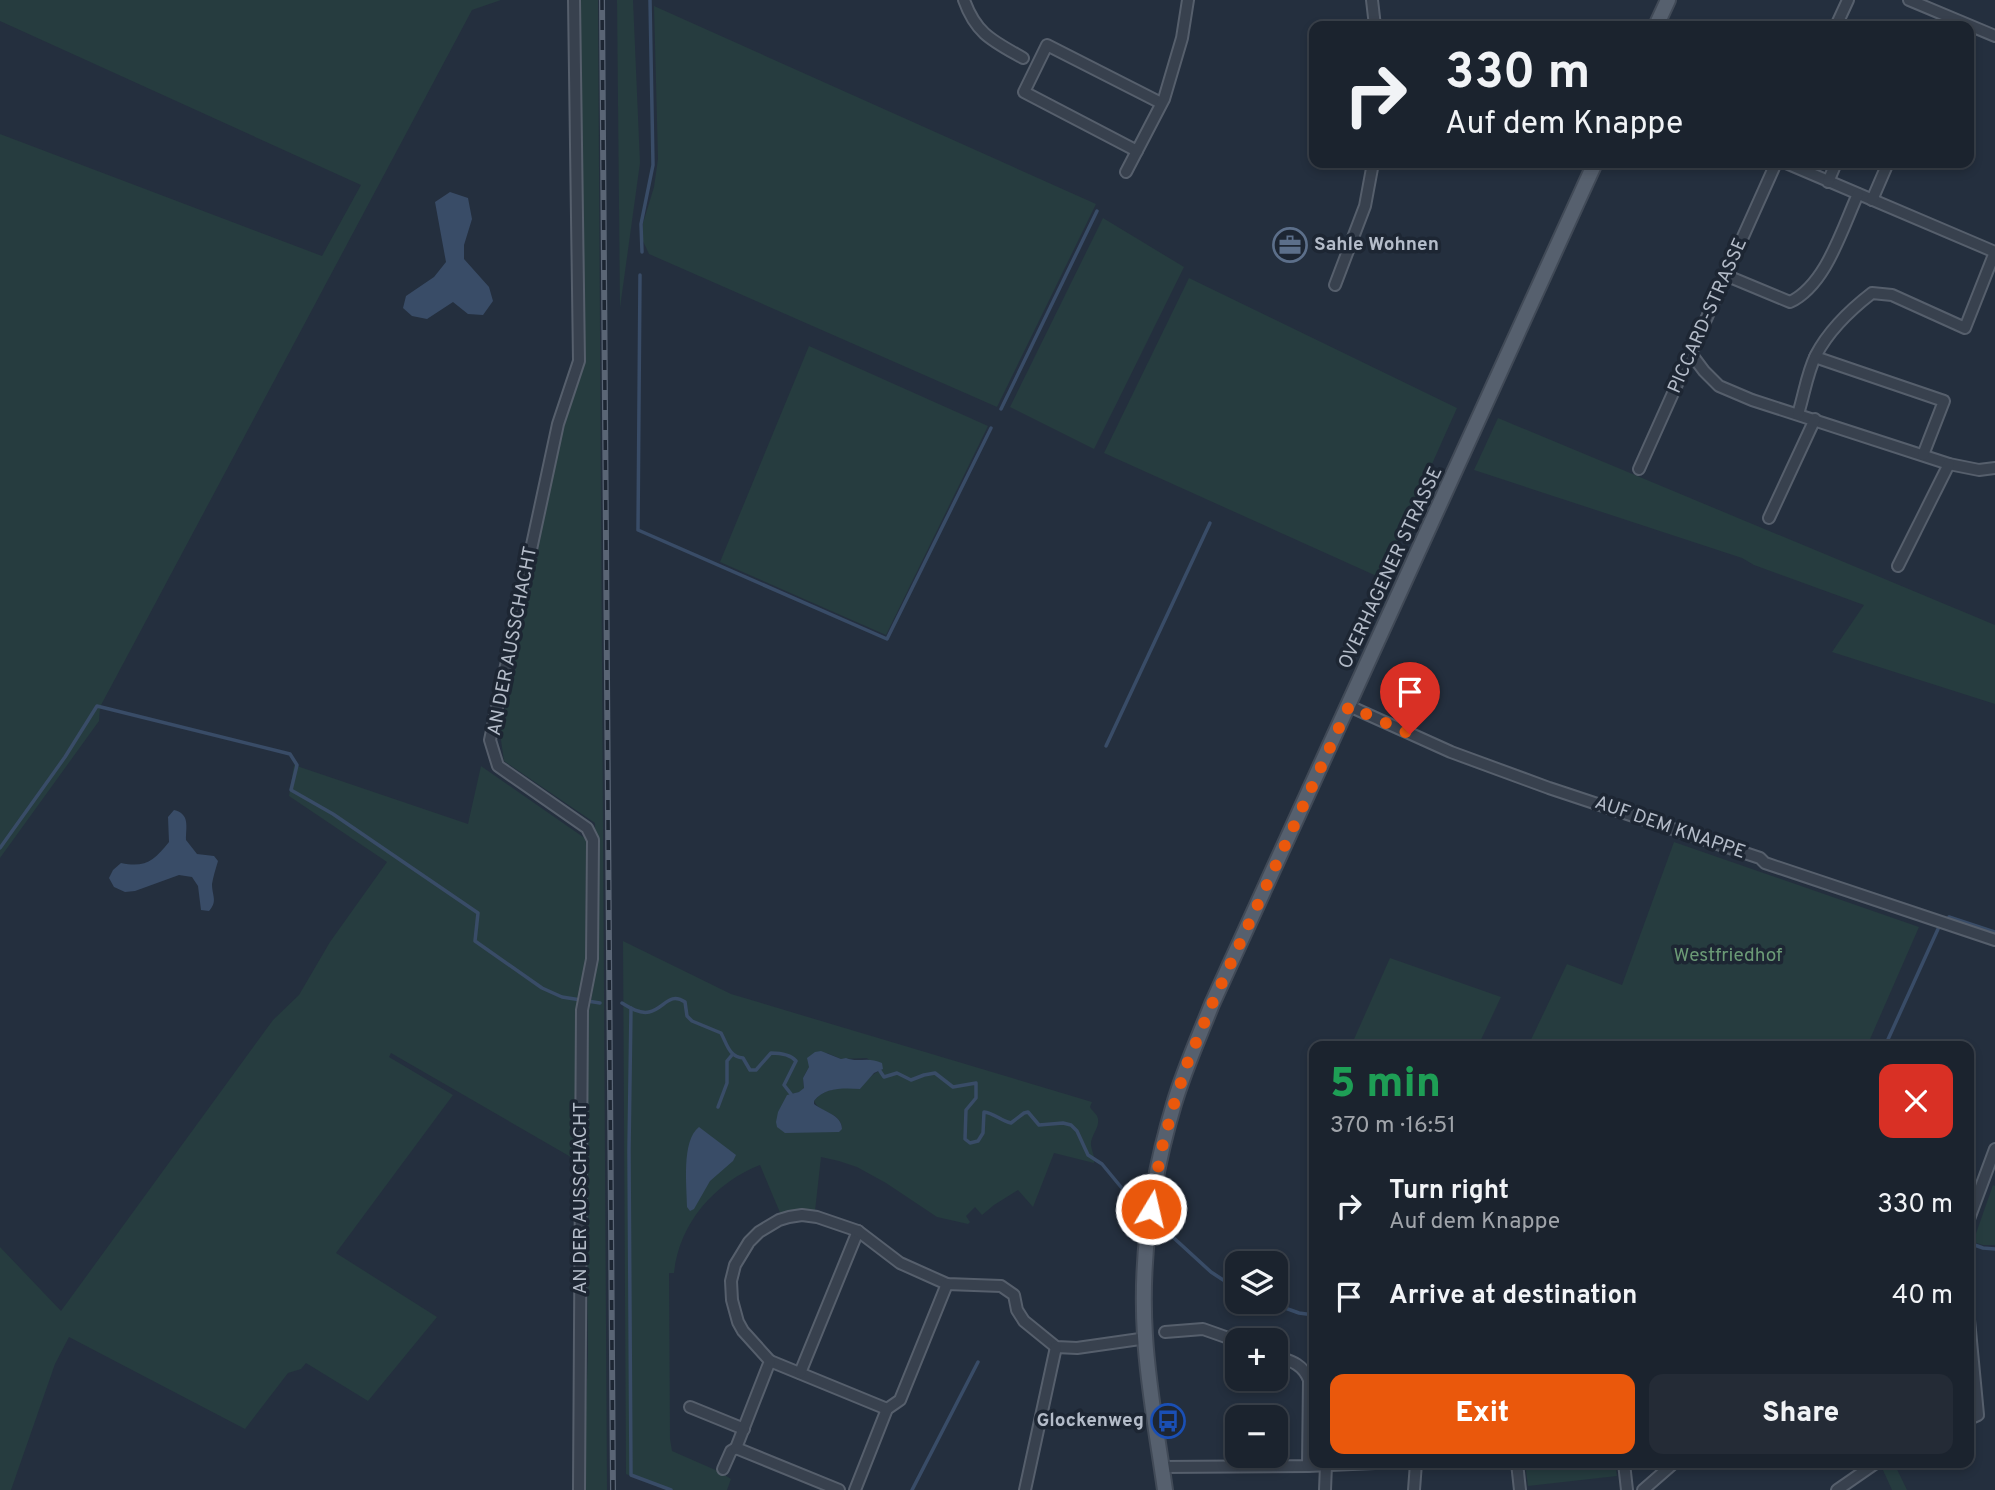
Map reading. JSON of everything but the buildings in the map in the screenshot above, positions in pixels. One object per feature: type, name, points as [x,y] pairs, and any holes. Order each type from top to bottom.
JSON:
[{"type":"main road","points":[[1658,21],[1668,0]]},
{"type":"main road","name":"OVERHAGENER STRASSE","points":[[1165,1490],[1154,1422],[1145,1334],[1145,1277],[1149,1228],[1161,1151],[1174,1104],[1212,1004],[1593,168]]},
{"type":"street","name":"AN DER AUSSCHACHT","points":[[573,0],[579,361],[558,424],[490,740],[498,766],[587,828],[593,840],[592,959],[582,1010],[579,1490]]},
{"type":"street","points":[[964,0],[971,19],[991,40],[1023,58]]},
{"type":"street","points":[[1126,172],[1161,103],[1182,38],[1188,0]]},
{"type":"street","points":[[1371,0],[1374,21]]},
{"type":"street","points":[[1838,21],[1848,0]]},
{"type":"street","points":[[1909,0],[1963,21]]},
{"type":"street","points":[[1974,25],[1994,33]]},
{"type":"street","points":[[1137,151],[1024,92],[1047,45],[1161,103]]},
{"type":"street","points":[[1335,285],[1364,206],[1373,168]]},
{"type":"street","name":"PICCARD-STRASSE","points":[[1639,469],[1774,168]]},
{"type":"street","points":[[1797,168],[1995,252],[1965,328],[1892,295],[1872,293],[1853,307],[1826,338],[1815,357],[1798,414]]},
{"type":"street","points":[[1828,182],[1834,168]]},
{"type":"street","points":[[1872,200],[1886,168]]},
{"type":"street","points":[[1725,275],[1790,302],[1801,297],[1821,274],[1858,194]]},
{"type":"street","points":[[1692,355],[1719,386],[1752,400],[1949,464],[1979,470],[1995,468]]},
{"type":"street","points":[[1815,357],[1944,401],[1923,456]]},
{"type":"street","points":[[1769,518],[1815,419]]},
{"type":"street","points":[[1898,566],[1949,464]]},
{"type":"street","name":"AUF DEM KNAPPE","points":[[1349,706],[1464,757],[1549,788],[1995,940]]},
{"type":"street","points":[[1974,1206],[1995,1149]]},
{"type":"street","points":[[887,1409],[770,1361],[743,1331],[732,1300],[731,1281],[741,1254],[759,1232],[789,1217],[817,1217],[858,1231],[900,1264],[947,1284],[1001,1286],[1014,1295],[1017,1310],[1024,1321],[1056,1347],[1077,1348],[1140,1339],[1145,1334]]},
{"type":"street","points":[[800,1373],[858,1231]]},
{"type":"street","points":[[855,1490],[887,1409],[900,1400],[947,1284]]},
{"type":"street","points":[[1165,1332],[1203,1329],[1225,1337]]},
{"type":"street","points":[[1025,1490],[1056,1347]]},
{"type":"street","points":[[1162,1467],[1308,1466],[1309,1380],[1305,1370],[1288,1360]]},
{"type":"street","points":[[723,1469],[731,1451],[736,1448],[770,1361]]},
{"type":"street","points":[[690,1407],[744,1429]]},
{"type":"street","points":[[736,1448],[839,1490]]},
{"type":"street","points":[[1325,1490],[1326,1468]]},
{"type":"street","points":[[1414,1490],[1416,1468]]},
{"type":"street","points":[[1518,1468],[1520,1490]]},
{"type":"street","points":[[1625,1468],[1627,1490]]},
{"type":"street","points":[[1643,1490],[1668,1468]]},
{"type":"street","points":[[1837,1490],[1869,1468]]},
{"type":"green space","points":[[0,0],[501,0],[472,10],[100,707],[99,721],[0,858],[0,134],[322,256],[361,185],[0,21]]},
{"type":"green space","points":[[580,0],[598,0],[607,1490],[583,1490],[588,1352],[586,1149],[589,1010],[597,941],[595,823],[504,761],[500,733],[562,426],[584,362]]},
{"type":"green space","points":[[617,0],[633,0],[640,163],[620,308]]},
{"type":"green space","points":[[654,6],[1096,204],[997,407],[649,254],[643,241],[643,223],[654,187],[658,159]]},
{"type":"green space","points":[[1103,218],[1184,267],[1094,449],[1010,407]]},
{"type":"green space","points":[[1189,278],[1457,408],[1381,578],[1104,453]]},
{"type":"green space","points":[[809,346],[988,426],[886,635],[720,562]]},
{"type":"green space","points":[[1498,418],[1995,625],[1995,704],[1832,652],[1864,605],[1754,565],[1742,558],[1474,470]]},
{"type":"green space","points":[[294,765],[468,824],[481,766],[586,839],[585,991],[575,1016],[576,1160],[391,1053],[389,1057],[453,1095],[336,1253],[437,1317],[368,1401],[306,1363],[301,1369],[288,1373],[245,1429],[69,1337],[55,1364],[11,1490],[0,1490],[0,1247],[61,1311],[273,1020],[299,995],[330,942],[387,862],[289,796]]},
{"type":"green space","name":"Westfriedhof","points":[[1674,842],[1919,927],[1869,1041],[1530,1041],[1567,964],[1622,985]]},
{"type":"green space","points":[[623,941],[731,994],[1092,1102],[1090,1107],[1098,1120],[1091,1141],[1094,1163],[1054,1153],[1033,1207],[1018,1190],[982,1215],[975,1207],[966,1216],[970,1222],[968,1224],[937,1217],[857,1167],[821,1157],[815,1211],[781,1215],[760,1165],[743,1173],[714,1194],[691,1222],[677,1255],[674,1273],[669,1273],[670,1439],[672,1451],[731,1479],[727,1490],[667,1490],[626,1474]],"holes":[[[827,1053],[841,1059],[867,1058],[880,1071],[871,1076],[860,1089],[835,1089],[818,1097],[814,1101],[817,1105],[838,1119],[842,1128],[839,1132],[811,1131],[791,1094],[804,1088],[803,1078],[809,1062]]]},
{"type":"green space","points":[[1390,958],[1501,997],[1480,1041],[1353,1041]]},
{"type":"green space","points":[[1993,1185],[1995,1245],[1983,1245],[1974,1242]]},
{"type":"green space","points":[[1526,1468],[1616,1468],[1617,1476],[1528,1486]]},
{"type":"green space","points":[[1882,1468],[1896,1468],[1907,1490],[1892,1490]]},
{"type":"water","points":[[450,192],[468,198],[472,219],[464,245],[464,259],[489,287],[493,301],[483,315],[468,314],[453,302],[427,319],[412,316],[403,308],[406,296],[434,277],[446,262],[435,202]]},
{"type":"water","points":[[174,810],[183,814],[186,840],[197,854],[214,856],[218,861],[212,884],[214,901],[209,911],[201,910],[198,886],[192,877],[179,875],[125,892],[114,887],[109,878],[121,863],[143,864],[159,854],[169,842],[168,817]]},
{"type":"water","points":[[821,1051],[841,1059],[877,1061],[882,1063],[883,1069],[874,1073],[860,1089],[829,1091],[814,1101],[814,1104],[839,1120],[842,1129],[839,1132],[785,1133],[777,1127],[778,1112],[787,1095],[804,1088],[803,1078],[809,1067],[807,1058]]},
{"type":"water","points":[[699,1127],[736,1155],[733,1161],[710,1181],[694,1209],[690,1211],[687,1207],[687,1153],[693,1134]]},
{"type":"waterway","points":[[642,252],[641,224],[653,165],[650,0]]},
{"type":"waterway","points":[[1001,409],[1097,211]]},
{"type":"waterway","points":[[640,275],[638,530],[887,639],[991,428]]},
{"type":"waterway","points":[[1106,746],[1210,523]]},
{"type":"waterway","points":[[0,848],[65,757],[97,706],[290,754],[297,765],[291,790],[333,814],[478,913],[475,941],[542,988],[562,997],[600,1003]]},
{"type":"waterway","points":[[1949,917],[1995,932]]},
{"type":"waterway","points":[[1887,1041],[1938,929]]},
{"type":"waterway","points":[[622,1003],[646,1012],[675,998],[685,1002],[687,1016],[692,1021],[721,1033],[731,1053],[743,1058],[750,1070],[756,1070],[771,1053],[791,1057],[796,1061],[784,1085],[791,1094]]},
{"type":"waterway","points":[[631,1008],[631,1475],[671,1490]]},
{"type":"waterway","points":[[718,1107],[727,1083],[727,1061],[732,1055]]},
{"type":"waterway","points":[[880,1071],[884,1077],[897,1073],[911,1080],[935,1073],[953,1087],[976,1083],[976,1098],[966,1110],[965,1139],[970,1143],[978,1141],[983,1133],[984,1112],[1011,1123],[1028,1112],[1039,1125],[1071,1125],[1077,1131],[1088,1155],[1102,1164],[1135,1204]]},
{"type":"waterway","points":[[1164,1229],[1211,1272],[1225,1281]]},
{"type":"waterway","points":[[1974,1245],[1995,1249]]},
{"type":"waterway","points":[[1288,1309],[1309,1314]]},
{"type":"waterway","points":[[912,1490],[978,1362]]},
{"type":"railway","points":[[602,0],[613,1490]]},
{"type":"place","name":"Sahle Wohnen","points":[[1290,245]]},
{"type":"place","name":"Glockenweg","points":[[1168,1421]]},
{"type":"route","points":[[1151,1209],[1161,1151],[1187,1064],[1349,706],[1410,734]]}]
